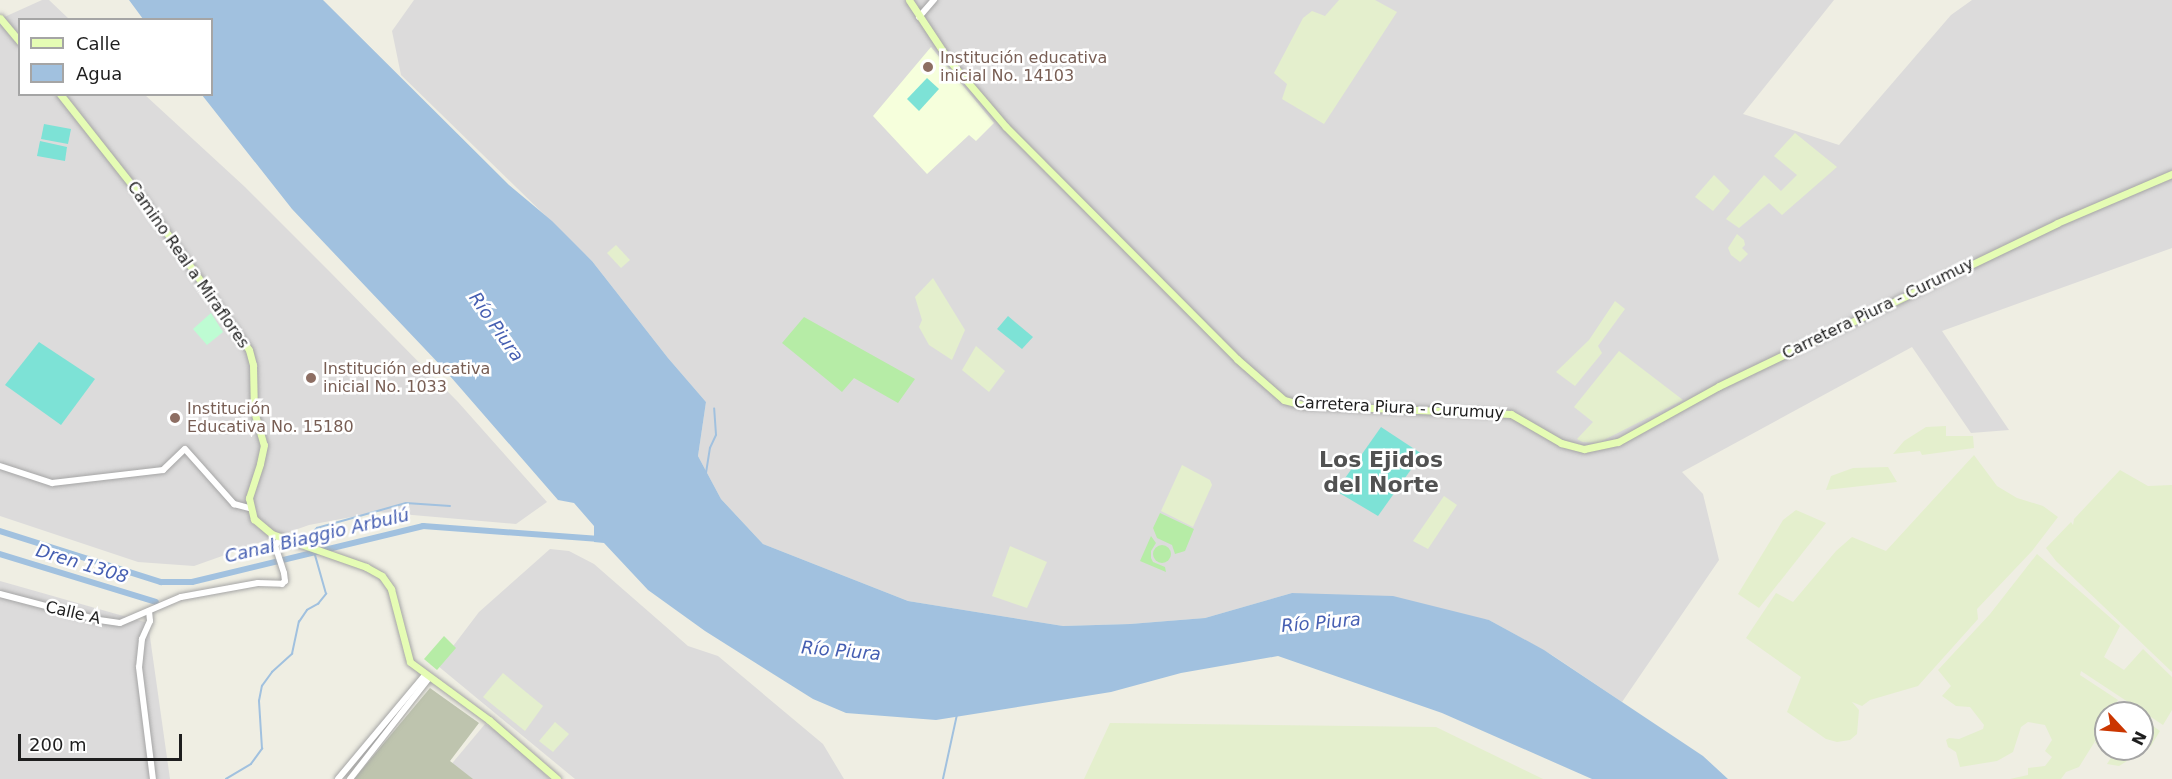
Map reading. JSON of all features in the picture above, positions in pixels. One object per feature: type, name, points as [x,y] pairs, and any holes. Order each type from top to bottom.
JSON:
[{"type":"main road","name":"Carretera Piura - Curumuy","points":[[909,0],[948,59],[1011,132],[1238,359],[1284,400],[1303,405],[1511,414],[1560,443],[1584,449],[1618,442],[1729,380],[2057,223],[2172,174]]},
{"type":"main road","points":[[0,18],[18,40]]},
{"type":"main road","name":"Camino Real a Miraflores","points":[[62,96],[143,199],[249,350],[253,365],[254,411],[264,445],[250,491],[249,508]]},
{"type":"main road","points":[[249,508],[259,525],[281,538],[375,571],[387,582],[407,655],[427,676],[489,720],[557,779]]},
{"type":"street","points":[[919,17],[934,0]]},
{"type":"street","points":[[0,466],[52,483],[60,483],[163,470],[185,449],[234,504],[249,508]]},
{"type":"street","name":"Calle A","points":[[0,594],[99,620],[120,622],[181,597],[258,583],[282,584],[285,580],[285,573],[275,546],[281,538]]},
{"type":"street","points":[[147,612],[150,621],[142,639],[139,668],[153,779]]},
{"type":"street","points":[[338,779],[427,676]]},
{"type":"street","points":[[350,779],[427,676]]},
{"type":"shaded area","points":[[42,0],[49,0],[68,18],[18,18],[18,96],[146,96],[245,187],[329,271],[458,402],[547,502],[516,524],[378,512],[309,525],[194,566],[138,562],[0,516],[0,19]]},
{"type":"shaded area","points":[[414,0],[1834,0],[1743,114],[1839,145],[1951,15],[1972,0],[2172,0],[2172,248],[1942,331],[2009,430],[1971,433],[1912,347],[1682,472],[1703,494],[1719,560],[1622,702],[1552,655],[1489,620],[1292,593],[1205,618],[1063,626],[908,601],[763,544],[721,499],[698,456],[706,402],[668,358],[592,261],[401,75],[392,31]]},
{"type":"shaded area","points":[[1339,0],[1375,0],[1397,12],[1324,124],[1282,99],[1287,84],[1274,73],[1303,18],[1312,11],[1325,16]]},
{"type":"shaded area","points":[[931,47],[994,123],[976,141],[969,135],[927,174],[873,116]]},
{"type":"shaded area","points":[[927,78],[939,89],[919,111],[907,99]]},
{"type":"shaded area","points":[[44,124],[71,129],[68,144],[41,139]]},
{"type":"shaded area","points":[[1795,133],[1837,167],[1782,215],[1769,203],[1739,228],[1726,219],[1764,175],[1781,191],[1797,175],[1774,156]]},
{"type":"shaded area","points":[[40,141],[67,147],[65,161],[37,156]]},
{"type":"shaded area","points":[[1714,175],[1730,191],[1713,211],[1695,197]]},
{"type":"shaded area","points":[[1737,234],[1744,240],[1745,245],[1742,248],[1748,254],[1740,262],[1731,255],[1728,248]]},
{"type":"shaded area","points":[[616,245],[630,260],[621,268],[607,253]]},
{"type":"shaded area","points":[[933,278],[965,330],[952,360],[929,345],[919,327],[922,320],[915,297]]},
{"type":"shaded area","points":[[1615,301],[1625,309],[1598,346],[1602,353],[1575,386],[1556,372],[1589,340]]},
{"type":"shaded area","points":[[1008,316],[1033,337],[1022,349],[997,329]]},
{"type":"shaded area","points":[[39,342],[95,379],[61,425],[5,385]]},
{"type":"shaded area","points":[[976,346],[1005,371],[989,392],[962,370]]},
{"type":"shaded area","points":[[1619,351],[1683,400],[1598,443],[1582,442],[1577,439],[1593,422],[1574,407]]},
{"type":"shaded area","points":[[1946,426],[1946,436],[1973,436],[1974,448],[1922,455],[1920,451],[1893,454],[1904,441],[1926,427]]},
{"type":"shaded area","points":[[1381,427],[1422,454],[1378,516],[1336,491]]},
{"type":"shaded area","points":[[1974,455],[1997,486],[2017,498],[2043,506],[2058,517],[2032,551],[1977,609],[1978,619],[1918,686],[1870,700],[1862,706],[1852,702],[1859,710],[1857,734],[1850,740],[1837,742],[1826,739],[1787,712],[1801,677],[1746,638],[1776,593],[1793,602],[1836,551],[1852,537],[1886,551]]},
{"type":"shaded area","points":[[1182,465],[1210,480],[1212,485],[1193,527],[1161,511]]},
{"type":"shaded area","points":[[1888,467],[1897,482],[1826,490],[1831,476],[1853,468]]},
{"type":"shaded area","points":[[2120,470],[2148,486],[2172,485],[2172,672],[2056,561],[2046,548],[2071,522],[2073,525],[2074,519]]},
{"type":"shaded area","points":[[1444,496],[1457,505],[1428,549],[1413,541]]},
{"type":"shaded area","points":[[1796,510],[1826,523],[1759,608],[1738,594],[1783,520]]},
{"type":"shaded area","points":[[1010,546],[1047,562],[1027,608],[992,596]]},
{"type":"shaded area","points":[[550,549],[569,551],[594,564],[688,646],[718,656],[823,744],[844,779],[575,779],[438,666],[479,612]]},
{"type":"shaded area","points":[[2037,554],[2120,626],[2104,657],[2124,670],[2143,649],[2172,677],[2172,710],[2163,725],[2154,719],[2154,701],[2127,701],[2081,671],[2080,675],[2118,700],[2094,701],[2094,743],[2079,767],[2066,772],[2061,779],[2010,779],[2028,775],[2028,768],[2045,766],[2052,757],[2045,751],[2052,740],[2045,725],[2028,722],[2021,727],[2013,752],[1997,761],[1960,767],[1956,752],[1948,747],[1946,740],[1959,739],[1983,729],[1984,725],[1970,707],[1956,706],[1942,696],[1951,686],[1938,670],[1990,614]]},
{"type":"shaded area","points":[[0,581],[148,623],[170,779],[0,779]]},
{"type":"shaded area","points":[[503,673],[543,706],[525,731],[483,697]]},
{"type":"shaded area","points":[[430,688],[479,723],[450,761],[473,779],[354,779]]},
{"type":"shaded area","points":[[555,722],[569,734],[553,752],[539,741]]},
{"type":"shaded area","points":[[1110,723],[1436,727],[1543,779],[1084,779]]},
{"type":"shaded area","points":[[485,724],[502,735],[550,779],[439,779]]},
{"type":"shaded area","points":[[2154,727],[2160,731],[2154,741]]},
{"type":"shaded area","points":[[2109,761],[2127,761],[2119,766],[2107,764]]},
{"type":"green space","points":[[211,313],[223,332],[207,345],[193,329]]},
{"type":"green space","points":[[804,317],[915,379],[898,403],[854,378],[842,392],[782,343]]},
{"type":"green space","points":[[1160,513],[1194,529],[1185,551],[1175,554],[1172,545],[1157,538],[1153,528]]},
{"type":"green space","points":[[1151,536],[1156,543],[1151,551],[1151,558],[1153,562],[1165,567],[1166,572],[1140,561]]},
{"type":"green space","points":[[1162,545],[1168,548],[1171,554],[1168,560],[1162,563],[1156,560],[1153,554],[1156,548]]},
{"type":"green space","points":[[444,636],[456,648],[437,670],[424,659]]},
{"type":"water","name":"Río Piura","points":[[129,0],[323,0],[509,185],[552,221],[592,261],[668,358],[706,402],[698,456],[721,499],[763,544],[908,601],[1063,626],[1205,618],[1292,593],[1393,596],[1489,620],[1544,650],[1703,756],[1728,779],[1592,779],[1442,713],[1278,656],[1181,673],[1111,692],[936,720],[846,713],[813,699],[705,631],[648,590],[604,543],[594,542],[594,526],[574,503],[558,500],[443,368],[292,209],[203,96],[213,96],[213,18],[142,18]]},
{"type":"waterway","points":[[706,473],[710,448],[716,435],[714,409]]},
{"type":"waterway","points":[[312,540],[312,533],[317,528],[406,503],[450,506]]},
{"type":"waterway","name":"Canal Biaggio Arbulú","points":[[0,531],[161,582],[192,582],[423,526],[600,539]]},
{"type":"waterway","points":[[226,779],[251,764],[262,749],[259,701],[262,686],[272,672],[292,654],[299,622],[307,610],[318,604],[326,594],[314,552]]},
{"type":"waterway","name":"Dren 1308","points":[[0,554],[156,602]]},
{"type":"waterway","points":[[943,779],[957,715]]},
{"type":"place","name":"Institución educativa inicial No. 14103","points":[[928,67]]},
{"type":"place","name":"Institución educativa inicial No. 1033","points":[[311,378]]},
{"type":"place","name":"Institución Educativa No. 15180","points":[[175,418]]},
{"type":"district","name":"Los Ejidos del Norte","points":[[1381,472]]}]
